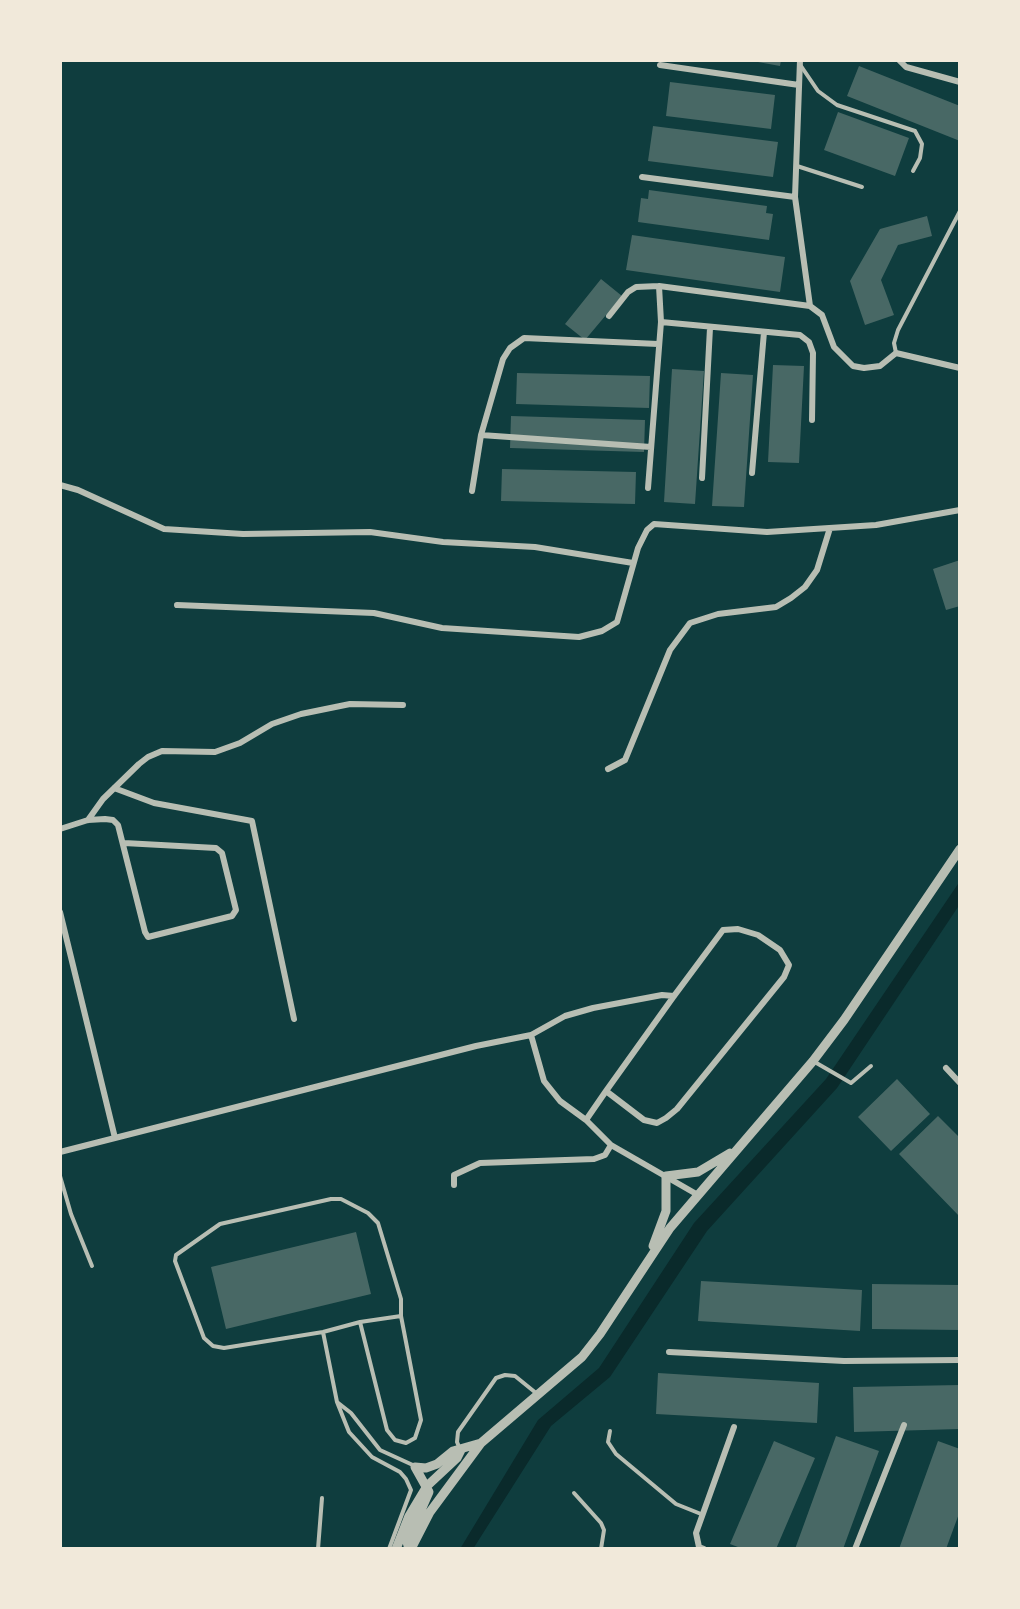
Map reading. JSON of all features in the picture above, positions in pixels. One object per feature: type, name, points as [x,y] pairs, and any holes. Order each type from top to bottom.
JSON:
[{"type":"street","points":[[899,60],[906,67],[960,82]]},
{"type":"street","points":[[800,62],[795,196],[810,306]]},
{"type":"street","points":[[660,65],[799,85]]},
{"type":"street","points":[[642,177],[795,196]]},
{"type":"street","points":[[648,488],[661,322],[659,286]]},
{"type":"street","points":[[609,315],[627,292],[636,287],[659,286],[810,306],[822,315],[834,347],[853,366],[864,368],[880,366],[896,353],[960,368]]},
{"type":"street","points":[[661,322],[800,335],[809,342],[813,353],[813,420]]},
{"type":"street","points":[[702,478],[710,328]]},
{"type":"street","points":[[752,472],[764,332]]},
{"type":"street","points":[[472,491],[481,435],[503,359],[510,348],[524,338],[658,344]]},
{"type":"street","points":[[481,435],[651,447]]},
{"type":"street","points":[[60,485],[78,490],[164,529],[243,534],[370,532],[443,542],[535,547],[633,563]]},
{"type":"street","points":[[177,605],[374,613],[442,628],[579,637],[602,632],[617,622],[633,563],[647,530],[659,523],[766,532],[876,525],[960,510]]},
{"type":"street","points":[[608,769],[625,760],[670,650],[690,623],[718,614],[776,607],[791,598],[805,587],[817,570],[830,528]]},
{"type":"street","points":[[88,820],[114,788],[148,757],[162,751],[215,752],[240,743],[272,724],[301,714],[350,704],[404,705]]},
{"type":"street","points":[[114,788],[154,803],[252,821],[270,895],[294,1018]]},
{"type":"street","points":[[60,829],[88,820],[113,820],[118,825],[148,937],[232,916],[236,910],[222,853],[216,848],[124,843]]},
{"type":"street","points":[[415,1467],[426,1468],[437,1464],[453,1452],[481,1443],[540,1396],[582,1357],[600,1334],[670,1228],[813,1061],[856,1004],[959,852]]},
{"type":"street","points":[[60,912],[115,1138]]},
{"type":"street","points":[[586,1120],[606,1091],[674,996],[723,930],[738,929],[758,935],[780,950],[789,965],[784,978],[677,1109],[666,1118],[657,1123],[644,1120],[606,1091]]},
{"type":"street","points":[[60,1152],[531,1035],[566,1016],[593,1008],[662,995],[674,996]]},
{"type":"street","points":[[531,1035],[544,1081],[550,1091],[586,1120],[610,1145],[698,1195]]},
{"type":"street","points":[[946,1068],[960,1083]]},
{"type":"street","points":[[454,1185],[454,1175],[480,1163],[594,1159],[605,1155],[610,1145]]},
{"type":"street","points":[[666,1176],[698,1173],[739,1146]]},
{"type":"street","points":[[648,1259],[666,1211],[666,1176]]},
{"type":"street","points":[[669,1352],[844,1361],[960,1360]]},
{"type":"street","points":[[855,1549],[904,1425]]},
{"type":"street","points":[[704,1549],[699,1547],[696,1533],[734,1427]]},
{"type":"street","points":[[410,1549],[430,1512],[464,1464],[477,1453],[481,1443]]},
{"type":"street","points":[[396,1549],[409,1516],[427,1486],[457,1458],[461,1450]]},
{"type":"street","points":[[410,1549],[407,1542],[429,1492],[415,1467]]},
{"type":"lane","points":[[800,62],[818,91],[837,105],[915,131],[922,144],[920,158],[913,171]]},
{"type":"lane","points":[[797,166],[862,187]]},
{"type":"lane","points":[[896,353],[894,343],[898,330],[960,211]]},
{"type":"lane","points":[[813,1061],[846,1083],[851,1083],[871,1066]]},
{"type":"lane","points":[[60,1176],[71,1214],[92,1266]]},
{"type":"lane","points":[[360,1322],[387,1430],[395,1440],[406,1443],[415,1438],[421,1420],[401,1316],[401,1299],[378,1223],[368,1213],[341,1199],[220,1224],[176,1255],[175,1261],[204,1338],[213,1346],[224,1348],[323,1332],[360,1322],[401,1316]]},
{"type":"lane","points":[[323,1332],[337,1402],[349,1432],[372,1457],[400,1472],[411,1490],[389,1549]]},
{"type":"lane","points":[[461,1450],[457,1442],[458,1432],[496,1378],[505,1375],[515,1376],[540,1396]]},
{"type":"lane","points":[[337,1402],[351,1413],[380,1450],[415,1467]]},
{"type":"lane","points":[[610,1431],[609,1442],[616,1454],[676,1504],[701,1514]]},
{"type":"lane","points":[[573,1493],[601,1523],[604,1530],[601,1549]]},
{"type":"lane","points":[[318,1549],[322,1498]]},
{"type":"water","points":[[960,881],[960,904],[837,1088],[707,1231],[610,1377],[551,1426],[473,1549],[460,1549],[538,1420],[599,1368],[694,1223],[826,1079]]},
{"type":"building","points":[[747,60],[781,60],[780,66]]},
{"type":"building","points":[[859,66],[960,106],[960,141],[847,96]]},
{"type":"building","points":[[670,82],[775,95],[771,129],[666,116]]},
{"type":"building","points":[[838,112],[909,138],[895,176],[824,150]]},
{"type":"building","points":[[653,126],[778,142],[773,177],[648,161]]},
{"type":"building","points":[[649,190],[767,206],[766,213],[773,214],[769,240],[638,222],[641,198],[648,199]]},
{"type":"building","points":[[927,216],[932,236],[898,245],[881,280],[894,315],[865,325],[850,281],[880,229]]},
{"type":"building","points":[[632,235],[785,257],[780,292],[626,270]]},
{"type":"building","points":[[601,279],[622,296],[585,340],[565,324]]},
{"type":"building","points":[[773,365],[804,366],[799,463],[768,462]]},
{"type":"building","points":[[672,369],[704,371],[695,504],[664,502]]},
{"type":"building","points":[[517,373],[650,376],[649,408],[516,404]]},
{"type":"building","points":[[721,373],[753,375],[744,507],[712,506]]},
{"type":"building","points":[[511,416],[645,420],[644,452],[510,448]]},
{"type":"building","points":[[502,469],[636,472],[635,504],[501,501]]},
{"type":"building","points":[[960,560],[960,606],[946,610],[933,569]]},
{"type":"building","points":[[897,1079],[930,1114],[891,1151],[858,1117]]},
{"type":"building","points":[[938,1116],[960,1138],[960,1217],[899,1154]]},
{"type":"building","points":[[356,1232],[371,1294],[226,1329],[211,1267]]},
{"type":"building","points":[[701,1281],[862,1290],[860,1331],[698,1321]]},
{"type":"building","points":[[872,1284],[960,1285],[960,1330],[872,1329]]},
{"type":"building","points":[[658,1373],[819,1383],[817,1423],[656,1414]]},
{"type":"building","points":[[960,1385],[960,1429],[854,1432],[853,1387]]},
{"type":"building","points":[[836,1436],[879,1451],[843,1549],[795,1549]]},
{"type":"building","points":[[774,1441],[815,1458],[776,1549],[743,1549],[730,1544]]},
{"type":"building","points":[[938,1441],[960,1449],[960,1511],[946,1549],[899,1549]]}]
